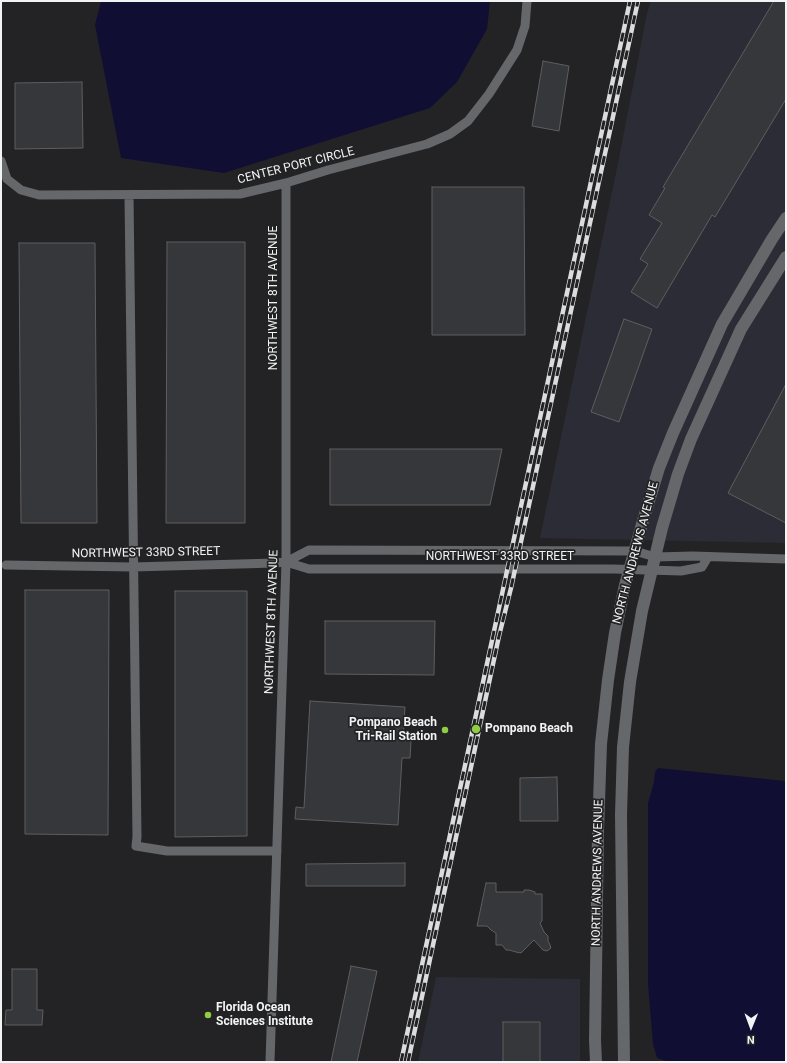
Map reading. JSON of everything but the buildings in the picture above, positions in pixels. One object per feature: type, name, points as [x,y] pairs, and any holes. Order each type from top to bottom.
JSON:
[{"type":"street","name":"CENTER PORT CIRCLE","points":[[1,161],[8,179],[21,190],[40,195],[240,194],[428,144],[450,134],[468,121],[489,94],[517,50],[526,26],[527,1]]},
{"type":"street","name":"NORTHWEST 8TH AVENUE","points":[[270,1062],[286,562],[286,183]]},
{"type":"street","points":[[128,195],[136,846],[167,851],[277,851]]},
{"type":"street","name":"NORTH ANDREWS AVENUE","points":[[596,1062],[598,838],[601,744],[608,680],[615,634],[625,585],[659,468],[673,433],[722,324],[772,238],[786,218]]},
{"type":"street","name":"NORTH ANDREWS AVENUE","points":[[624,1062],[621,815],[623,747],[630,682],[642,611],[662,528],[676,480],[691,439],[742,330],[786,257]]},
{"type":"street","name":"NORTHWEST 33RD STREET","points":[[286,562],[309,550],[635,551],[655,557],[786,559]]},
{"type":"street","name":"NORTHWEST 33RD STREET","points":[[6,565],[133,567],[286,562],[309,569],[630,569],[681,571],[702,567],[708,557]]},
{"type":"shaded area","points":[[101,1],[490,1],[487,29],[457,82],[430,108],[224,173],[121,158],[95,25]]},
{"type":"shaded area","points":[[651,1],[786,1],[786,543],[540,538],[617,168],[647,13]]},
{"type":"shaded area","points":[[658,768],[786,781],[786,1061],[666,1061],[657,1058],[653,1044],[648,984],[648,803],[654,782],[655,772]]},
{"type":"shaded area","points":[[436,977],[580,979],[580,1062],[418,1062]]},
{"type":"railway","points":[[401,1062],[630,1]]},
{"type":"railway","points":[[408,1062],[499,636],[511,588],[638,1]]},
{"type":"place","name":"Pompano Beach","points":[[476,729]]},
{"type":"place","name":"Pompano Beach Tri-Rail Station","points":[[445,730]]},
{"type":"place","name":"Florida Ocean Sciences Institute","points":[[208,1015]]}]
